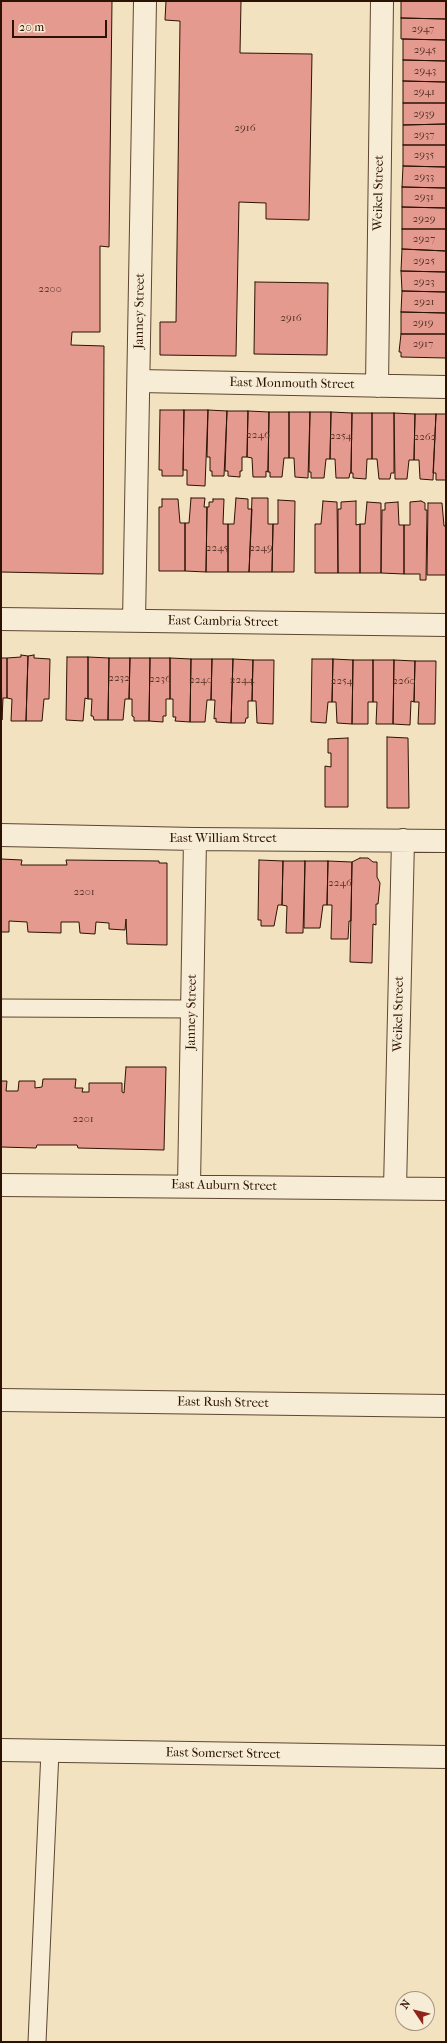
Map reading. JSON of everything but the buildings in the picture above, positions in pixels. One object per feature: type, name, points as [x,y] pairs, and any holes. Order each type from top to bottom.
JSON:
[{"type":"street","name":"Janney Street","points":[[134,621],[144,1]]},
{"type":"street","name":"Weikel Street","points":[[377,386],[382,1]]},
{"type":"street","name":"East Monmouth Street","points":[[139,381],[446,387]]},
{"type":"street","name":"East Cambria Street","points":[[1,619],[446,625]]},
{"type":"street","name":"East William Street","points":[[1,835],[195,839],[446,841]]},
{"type":"street","name":"Janney Street","points":[[189,1185],[195,839]]},
{"type":"street","name":"Weikel Street","points":[[395,1188],[403,840]]},
{"type":"street","name":"East Auburn Street","points":[[1,1185],[189,1185],[446,1190]]},
{"type":"street","name":"East Rush Street","points":[[1,1400],[446,1406]]},
{"type":"street","name":"East Somerset Street","points":[[1,1750],[446,1757]]},
{"type":"lane","points":[[1,1008],[192,1009]]},
{"type":"lane","points":[[36,2042],[50,1751]]}]
